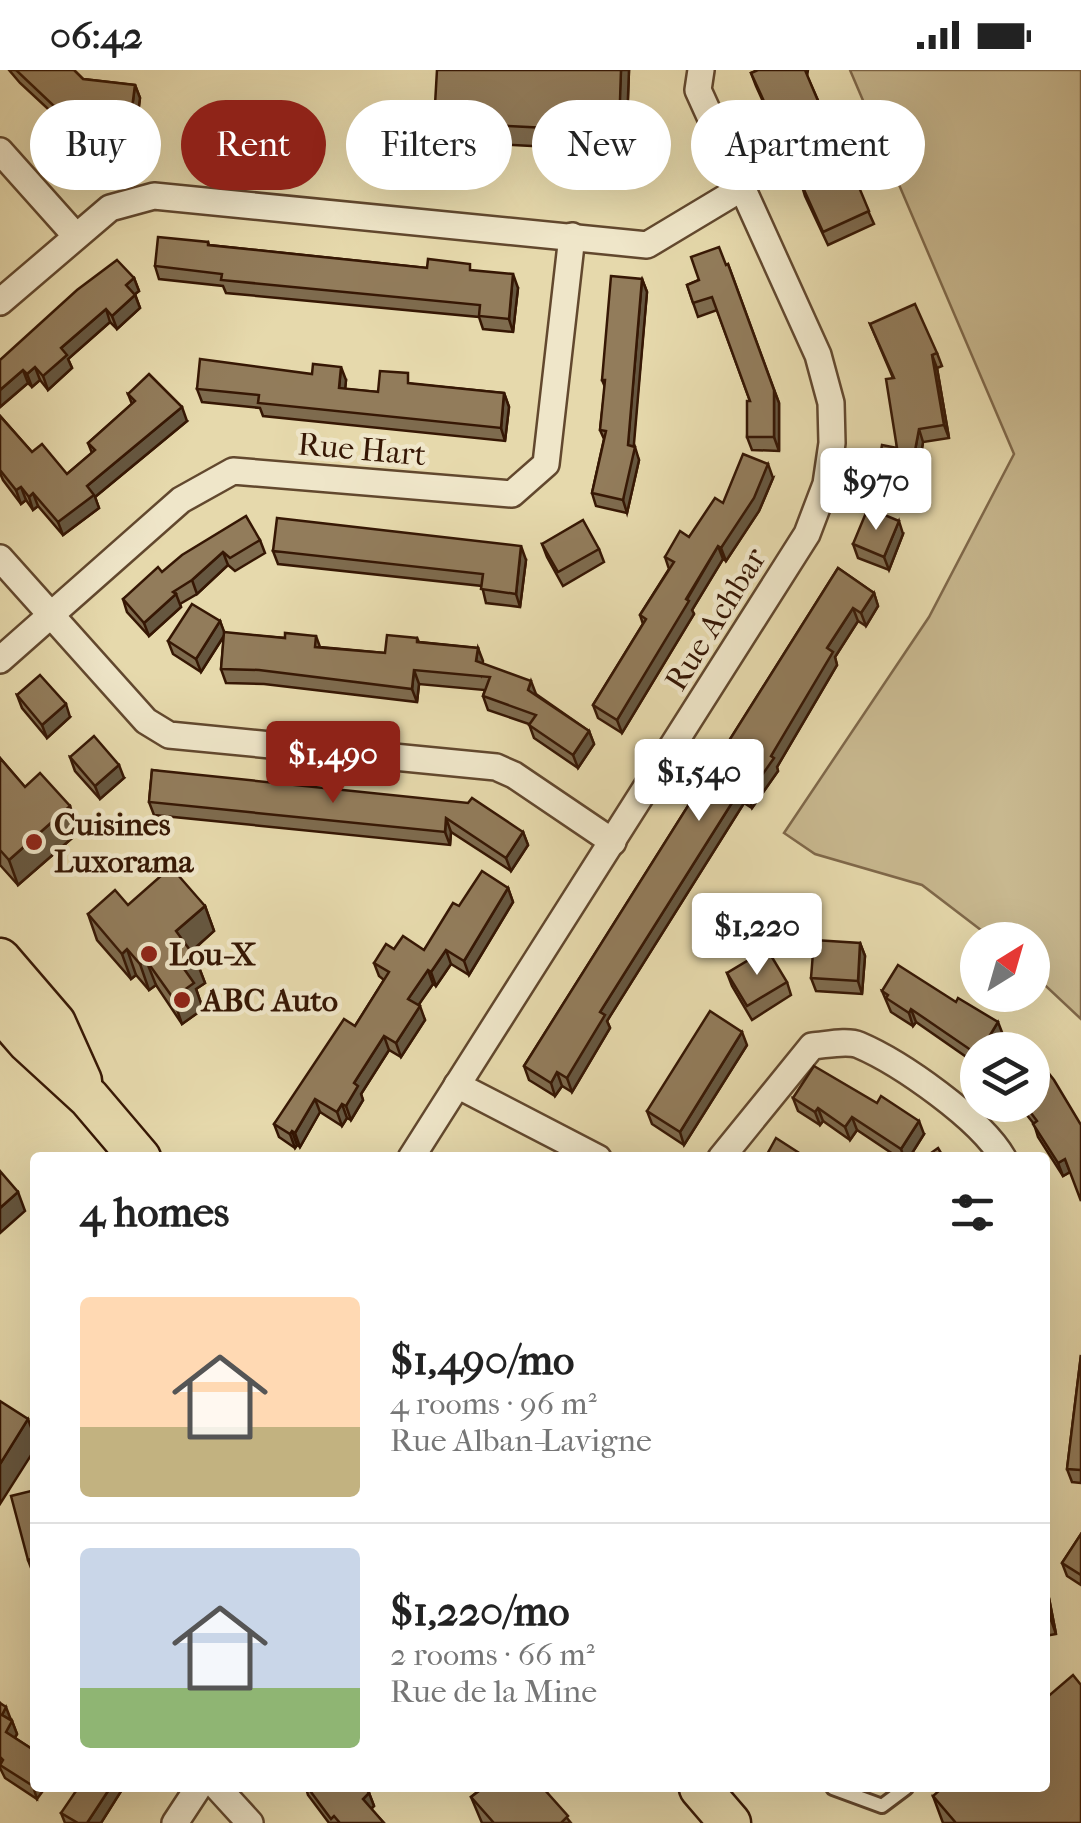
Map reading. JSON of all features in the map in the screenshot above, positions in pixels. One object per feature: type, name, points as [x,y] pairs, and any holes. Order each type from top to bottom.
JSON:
[{"type":"main road","points":[[0,960],[55,1023],[89,1098]]},
{"type":"main road","points":[[0,1010],[28,1042],[89,1098],[136,1152]]},
{"type":"main road","points":[[703,1792],[730,1823]]},
{"type":"street","name":"Rue Achbar","points":[[701,70],[698,90],[702,100]]},
{"type":"street","points":[[0,151],[74,236]]},
{"type":"street","points":[[0,302],[110,208],[154,196],[648,245],[739,190]]},
{"type":"street","name":"Rue Achbar","points":[[415,1152],[808,534],[826,484],[832,403],[818,356],[743,190]]},
{"type":"street","name":"Rue Hart","points":[[0,660],[180,500],[232,471],[512,494],[546,464],[572,236]]},
{"type":"street","points":[[0,558],[146,721],[169,735],[496,766],[613,842]]},
{"type":"street","points":[[727,1152],[812,1046],[856,1043],[926,1084],[994,1141],[1000,1152]]},
{"type":"street","points":[[458,1085],[586,1152]]},
{"type":"street","points":[[176,1823],[195,1792]]},
{"type":"street","points":[[222,1792],[250,1823]]},
{"type":"lane","points":[[845,1792],[882,1806],[901,1792]]},
{"type":"shaded area","points":[[850,70],[1081,70],[1081,1019],[1050,990],[1050,922],[970,922],[922,885],[815,854],[784,833],[929,617],[1014,454],[901,190],[925,190],[925,100],[863,100]]},
{"type":"building","points":[[16,70],[74,70],[83,79],[135,85],[133,100],[48,100]]},
{"type":"building","points":[[437,70],[621,70],[620,100],[532,100],[532,127],[512,126],[512,100],[435,100]]},
{"type":"building","points":[[805,70],[818,100],[763,100],[751,73]]},
{"type":"building","points":[[804,190],[860,190],[869,211],[823,232]]},
{"type":"building","points":[[158,237],[427,268],[428,259],[470,264],[470,270],[513,274],[509,319],[479,316],[480,305],[221,280],[222,274],[155,266]]},
{"type":"building","points":[[719,247],[774,390],[774,437],[747,437],[750,401],[712,297],[693,303],[687,285],[699,280],[691,257]]},
{"type":"building","points":[[117,260],[134,278],[126,285],[135,295],[112,316],[106,309],[61,348],[67,355],[43,376],[35,367],[27,374],[23,370],[0,390],[0,360],[77,290]]},
{"type":"building","points":[[611,276],[642,279],[628,445],[635,447],[623,500],[592,493],[606,431],[600,430]]},
{"type":"building","points":[[915,304],[937,353],[932,355],[944,425],[919,429],[911,472],[923,475],[920,494],[904,494],[875,485],[882,445],[897,448],[886,379],[894,378],[870,324]]},
{"type":"building","points":[[200,359],[312,374],[313,364],[341,367],[339,388],[378,392],[380,371],[408,373],[408,383],[504,393],[501,428],[258,403],[259,395],[197,389]]},
{"type":"building","points":[[149,374],[182,407],[87,486],[94,495],[58,522],[33,493],[29,497],[21,487],[16,490],[0,470],[0,416],[32,452],[42,444],[67,474],[95,450],[88,443],[135,401],[128,394]]},
{"type":"building","points":[[743,454],[768,464],[754,498],[721,548],[718,546],[617,720],[593,705],[646,619],[640,615],[674,562],[665,557],[680,531],[689,537],[715,498],[723,503]]},
{"type":"building","points":[[868,508],[899,521],[884,557],[853,544]]},
{"type":"building","points":[[246,516],[260,540],[230,558],[223,552],[173,592],[176,594],[144,623],[123,599],[158,567],[162,572],[182,555]]},
{"type":"building","points":[[277,518],[521,546],[516,594],[481,589],[483,574],[273,551]]},
{"type":"building","points":[[583,520],[599,549],[558,572],[542,544]]},
{"type":"building","points":[[838,568],[874,593],[861,613],[853,608],[827,648],[833,652],[771,756],[774,758],[748,795],[740,790],[600,1012],[605,1015],[567,1078],[557,1072],[551,1083],[524,1066]]},
{"type":"building","points":[[192,604],[220,621],[196,659],[168,641]]},
{"type":"building","points":[[224,632],[285,638],[285,633],[316,636],[315,647],[385,653],[387,635],[478,648],[476,661],[531,681],[528,690],[589,731],[573,755],[529,725],[536,715],[483,696],[490,677],[414,670],[412,689],[221,669]]},
{"type":"building","points":[[40,675],[66,704],[42,725],[17,695]]},
{"type":"building","points":[[94,736],[119,765],[95,786],[70,757]]},
{"type":"building","points":[[0,758],[25,787],[40,773],[70,806],[9,860],[0,850]]},
{"type":"building","points":[[152,770],[468,803],[472,798],[523,832],[506,858],[446,818],[445,832],[149,802]]},
{"type":"building","points":[[171,867],[205,906],[176,931],[195,957],[182,966],[194,983],[173,998],[146,960],[140,964],[127,949],[122,954],[88,914],[115,890],[128,905]]},
{"type":"building","points":[[482,871],[508,888],[464,961],[446,950],[431,972],[428,970],[408,999],[420,1006],[396,1043],[384,1036],[354,1083],[358,1086],[346,1106],[342,1104],[337,1112],[315,1099],[295,1133],[274,1124],[344,1019],[355,1026],[389,972],[374,963],[386,944],[394,949],[403,936],[424,950],[453,903],[459,906]]},
{"type":"building","points":[[814,940],[860,943],[858,981],[811,978]]},
{"type":"building","points":[[767,949],[787,982],[747,1006],[727,973]]},
{"type":"building","points":[[898,965],[956,1002],[960,999],[960,1012],[981,1012],[998,1022],[992,1032],[960,1032],[960,1043],[911,1009],[909,1013],[886,998],[888,995],[882,991]]},
{"type":"building","points":[[710,1011],[742,1032],[680,1132],[647,1111]]},
{"type":"building","points":[[814,1066],[877,1103],[881,1096],[919,1121],[901,1149],[852,1117],[845,1127],[818,1108],[815,1112],[793,1098]]},
{"type":"building","points":[[1050,1075],[1081,1125],[1081,1201],[1065,1159],[1058,1163],[1033,1124],[1050,1122]]},
{"type":"building","points":[[776,1138],[798,1152],[768,1152]]},
{"type":"building","points":[[0,1171],[18,1192],[0,1208]]},
{"type":"building","points":[[1081,1355],[1081,1470],[1067,1469]]},
{"type":"building","points":[[0,1401],[28,1419],[0,1464]]},
{"type":"building","points":[[30,1491],[28,1560],[11,1496]]},
{"type":"building","points":[[1081,1534],[1081,1575],[1062,1563]]},
{"type":"building","points":[[1073,1675],[1081,1685],[1081,1823],[956,1823],[933,1796],[938,1792],[1050,1792],[1050,1695]]},
{"type":"building","points":[[0,1703],[6,1707],[2,1715],[12,1721],[6,1732],[30,1748],[30,1784],[0,1765]]},
{"type":"building","points":[[75,1792],[107,1792],[87,1823],[78,1823],[61,1813]]},
{"type":"building","points":[[311,1792],[368,1792],[363,1799],[384,1823],[340,1823],[334,1816],[331,1819]]},
{"type":"building","points":[[478,1792],[547,1792],[568,1816],[561,1823],[494,1823],[471,1797]]},
{"type":"place","name":"Cuisines Luxorama","points":[[34,842]]},
{"type":"place","name":"Lou-X","points":[[149,954]]},
{"type":"place","name":"ABC Auto","points":[[182,1000]]}]
